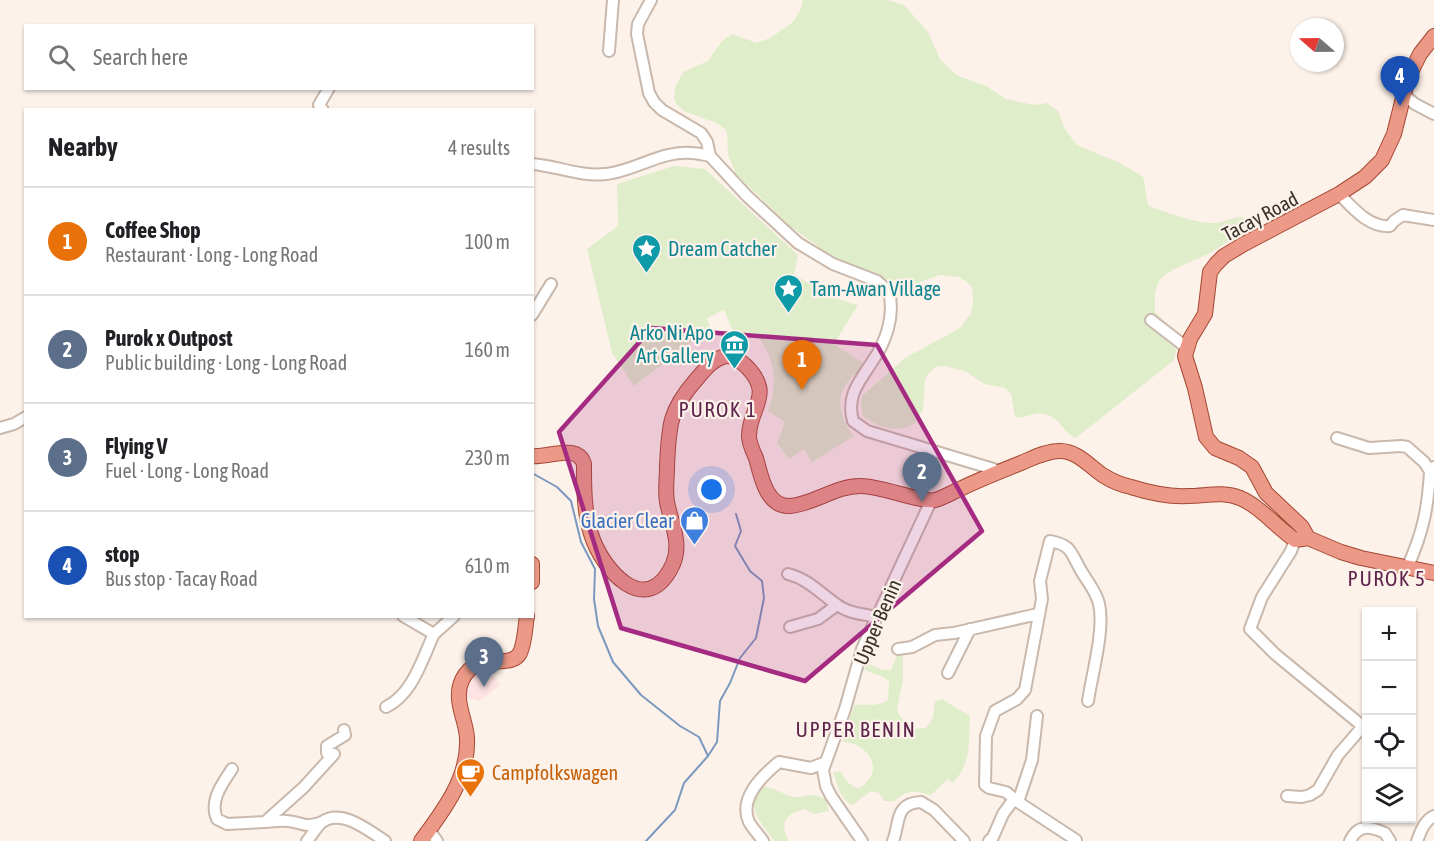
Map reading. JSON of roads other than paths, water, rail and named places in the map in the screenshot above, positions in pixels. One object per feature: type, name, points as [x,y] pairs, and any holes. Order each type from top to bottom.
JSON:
[{"type":"main road","name":"Tacay Road","points":[[1186,347],[1204,314],[1210,272],[1224,256],[1339,194],[1365,177],[1382,160],[1394,134],[1408,78],[1420,54],[1434,36]]},
{"type":"main road","points":[[1186,347],[1185,356],[1206,437],[1215,448],[1239,458],[1252,467],[1266,493],[1302,527],[1302,539]]},
{"type":"main road","points":[[534,456],[566,453],[576,454],[582,458],[587,518],[598,550],[616,576],[626,585],[638,590],[654,587],[667,575],[673,565],[677,550],[666,492],[672,417],[686,391],[704,371],[717,360],[728,356],[740,361],[751,372],[758,385],[760,399],[751,424],[749,441],[765,489],[778,504],[797,505],[843,488],[861,486],[896,491],[931,501],[1045,453],[1068,452],[1111,480],[1144,491],[1176,496],[1229,494],[1254,506],[1302,539],[1341,552],[1434,573]]},
{"type":"main road","points":[[429,837],[449,801],[465,762],[467,734],[458,699],[461,681],[468,671],[478,664],[510,660],[518,656],[527,618]]},
{"type":"street","points":[[609,51],[613,0]]},
{"type":"street","points":[[651,0],[638,24],[637,34],[654,102],[662,110],[701,133],[707,142],[710,156],[747,196],[798,243],[833,264],[877,282],[889,292],[891,311],[880,349],[856,384],[852,394],[850,412],[853,421],[867,430],[1000,471]]},
{"type":"street","points":[[321,108],[319,105],[328,90]]},
{"type":"street","points":[[1403,94],[1415,104],[1434,114]]},
{"type":"street","points":[[534,164],[585,176],[620,173],[679,153],[710,156]]},
{"type":"street","points":[[1339,194],[1366,219],[1380,227],[1390,226],[1403,215],[1434,220]]},
{"type":"street","points":[[534,312],[551,284]]},
{"type":"street","points":[[1151,320],[1186,347]]},
{"type":"street","points":[[0,428],[24,418]]},
{"type":"street","points":[[1337,438],[1369,448],[1407,447],[1432,469],[1426,516],[1408,566]]},
{"type":"street","name":"Upper Benin","points":[[862,841],[831,796],[824,777],[826,762],[845,709],[862,649],[931,501]]},
{"type":"street","points":[[1302,539],[1291,551],[1262,597],[1250,628],[1275,654],[1362,725]]},
{"type":"street","points":[[1076,840],[1006,792],[988,788],[985,785],[986,736],[995,711],[1017,699],[1025,690],[1042,599],[1040,581],[1050,541],[1067,546],[1072,552],[1100,604],[1100,625],[1088,701]]},
{"type":"street","points":[[788,574],[807,582],[837,605],[849,611],[876,617]]},
{"type":"street","points":[[790,627],[818,619],[837,605]]},
{"type":"street","points":[[898,649],[912,647],[935,635],[1038,614]]},
{"type":"street","points":[[407,618],[434,634]]},
{"type":"street","points":[[386,707],[398,701],[407,691],[434,634],[452,618]]},
{"type":"street","points":[[948,673],[970,629]]},
{"type":"street","points":[[989,841],[1003,814],[1016,800],[1032,760],[1037,716]]},
{"type":"street","points":[[266,822],[304,787],[334,754],[327,753],[327,746],[345,735],[344,730]]},
{"type":"street","points":[[1287,796],[1302,797],[1318,790],[1338,755],[1362,730]]},
{"type":"street","points":[[763,841],[748,820],[747,809],[752,790],[779,762],[811,768],[826,762]]},
{"type":"street","points":[[232,769],[213,807],[217,819],[227,824],[283,820],[303,826],[331,819],[351,820],[385,841]]},
{"type":"street","points":[[893,841],[898,815],[906,806],[916,802],[927,804],[964,841]]},
{"type":"street","points":[[1417,841],[1423,827],[1434,816]]},
{"type":"street","points":[[307,841],[322,822]]},
{"type":"street","points":[[1350,841],[1357,830],[1364,827],[1385,833],[1390,841]]},
{"type":"waterway","points":[[534,474],[557,487],[571,501],[581,542],[595,569],[594,599],[598,626],[613,662],[641,695],[680,726],[699,737],[708,756]]},
{"type":"waterway","points":[[646,841],[675,810],[684,783],[717,742],[720,701],[740,658],[756,638],[764,598],[762,581],[750,571],[735,546],[741,531],[736,514]]},
{"type":"place","name":"stop","points":[[1400,106]]},
{"type":"place","name":"Dream Catcher","points":[[647,274]]},
{"type":"place","name":"Tam-Awan Village","points":[[789,314]]},
{"type":"place","name":"Arko Ni Apo Art Gallery","points":[[735,370]]},
{"type":"place","name":"Coffee Shop","points":[[802,390]]},
{"type":"place","name":"Purok x Outpost","points":[[922,502]]},
{"type":"place","name":"Glacier Clear","points":[[695,546]]},
{"type":"place","name":"Flying V","points":[[484,687]]},
{"type":"place","name":"Campfolkswagen","points":[[471,798]]},
{"type":"district","name":"PUROK 1","points":[[718,409]]},
{"type":"district","name":"PUROK 5","points":[[1387,578]]},
{"type":"district","name":"UPPER BENIN","points":[[856,729]]}]
